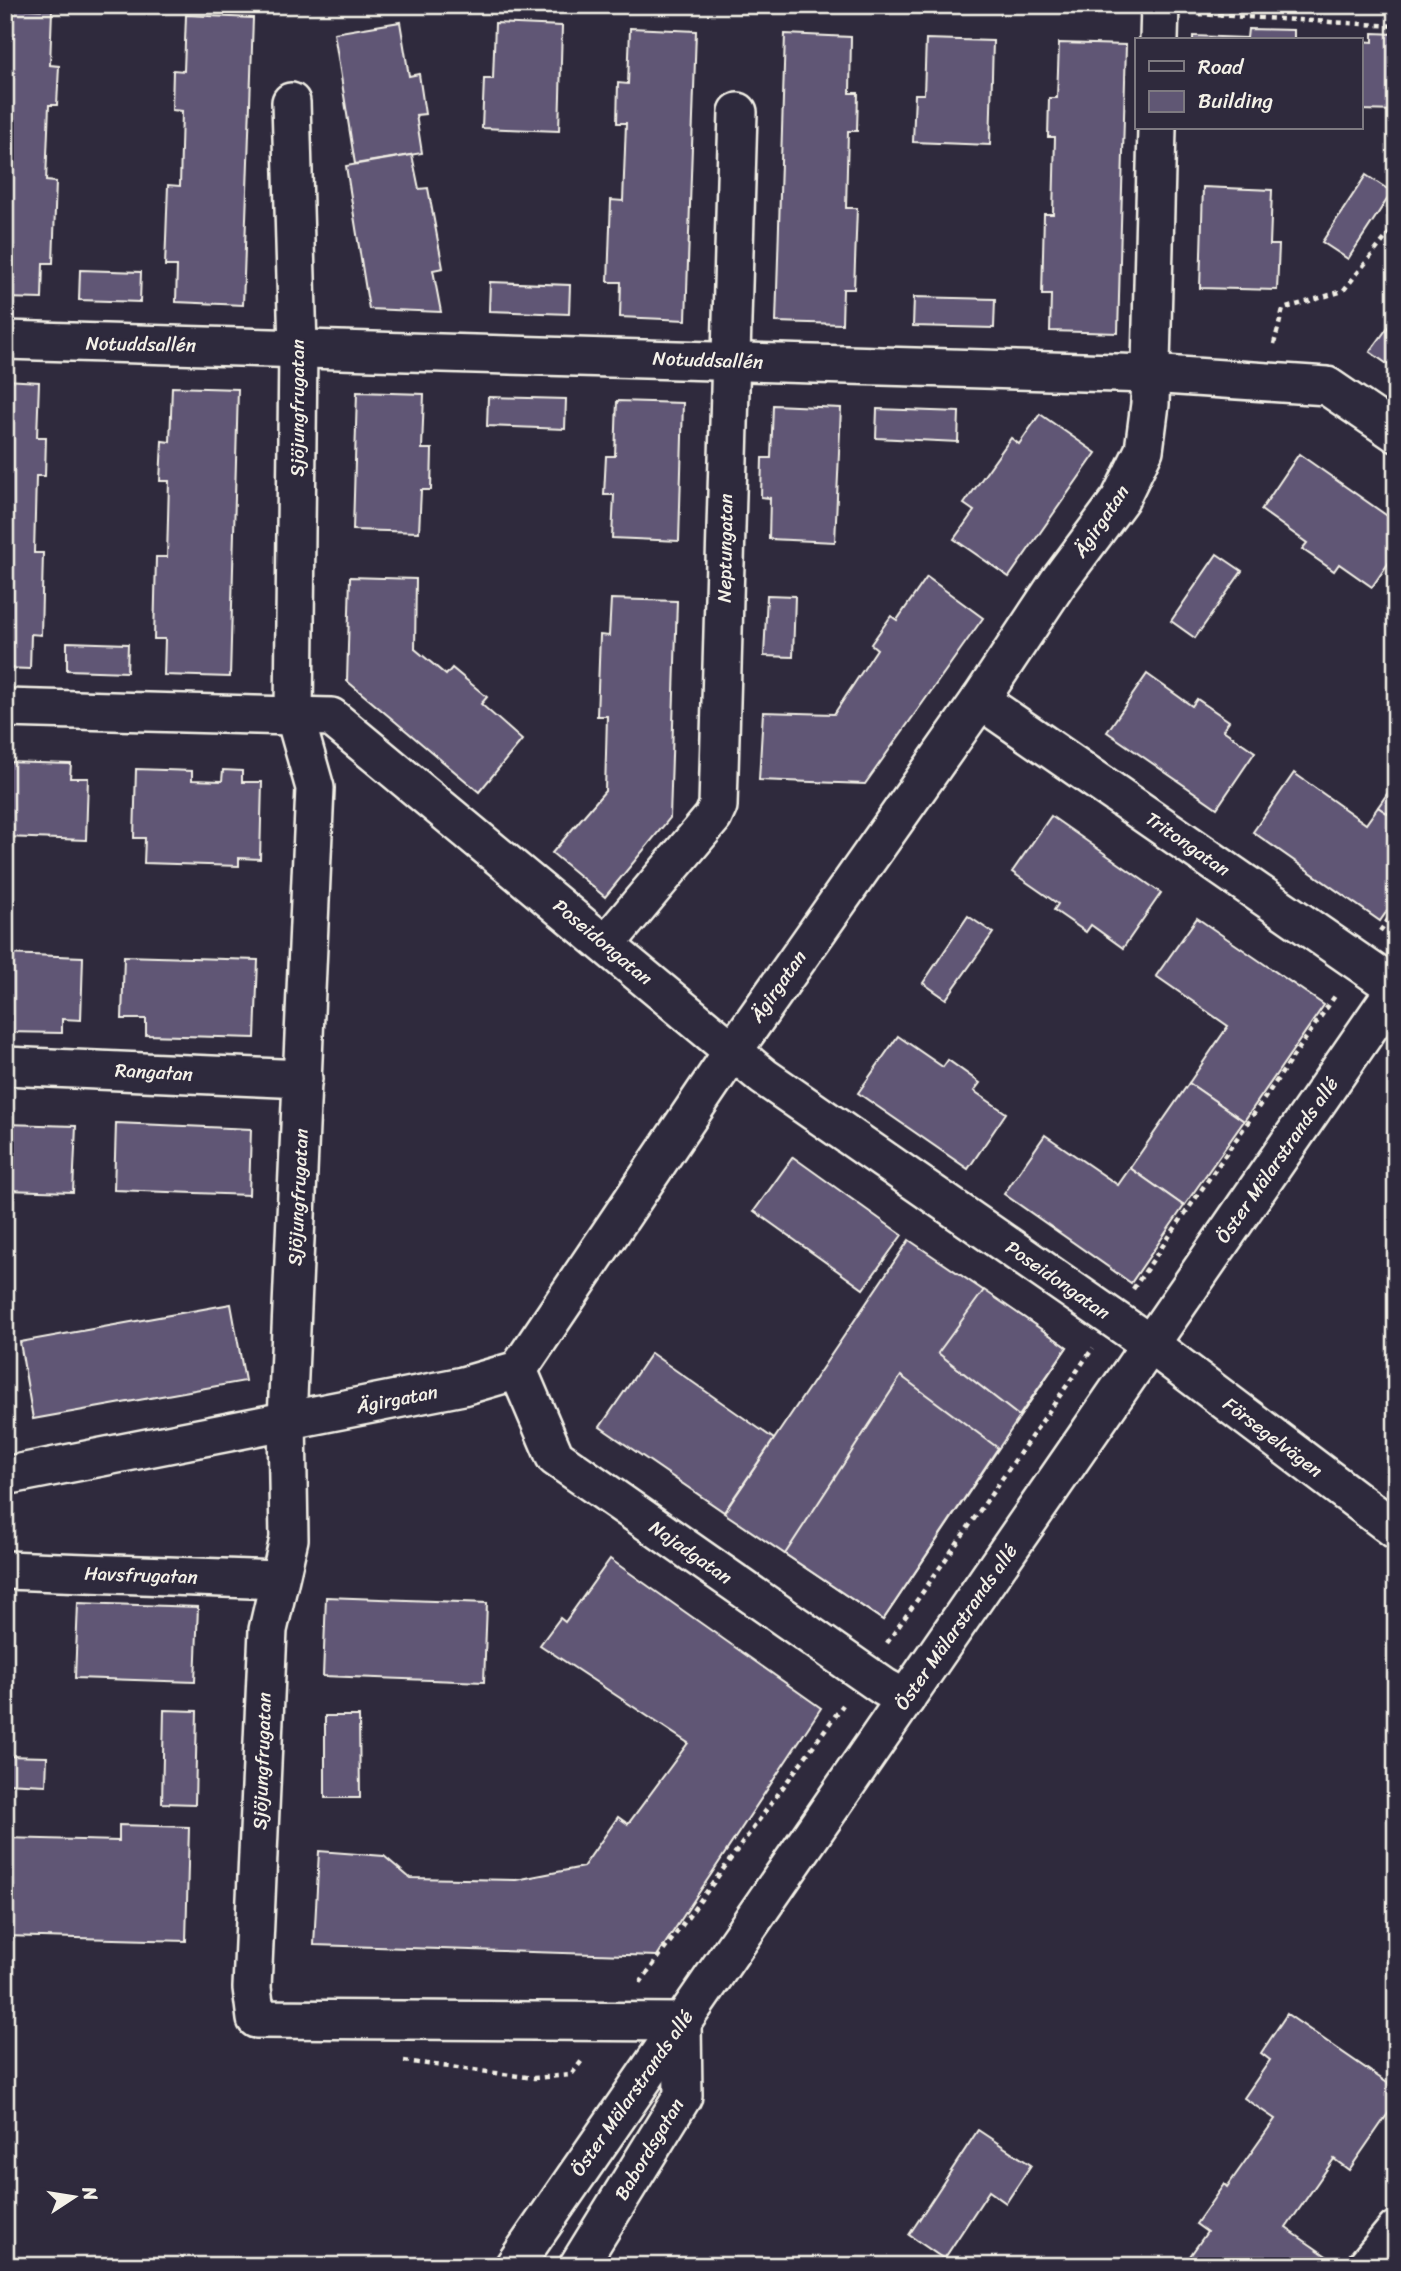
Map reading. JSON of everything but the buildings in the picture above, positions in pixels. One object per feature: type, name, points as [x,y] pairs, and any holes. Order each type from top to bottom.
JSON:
[{"type":"street","name":"Sjöjungfrugatan","points":[[291,102],[298,348],[294,714],[315,788],[287,1420],[289,1539],[277,1580],[267,1644],[252,1988],[256,2019],[682,2022]]},
{"type":"street","name":"Neptungatan","points":[[606,944],[713,817],[718,806],[738,113]]},
{"type":"street","name":"Ägirgatan","points":[[13,1474],[463,1386],[518,1370],[733,1051],[980,700],[1059,581],[1120,499],[1144,450],[1150,404],[1157,130]]},
{"type":"street","name":"Notuddsallén","points":[[5,340],[1149,374],[1327,386],[1396,433]]},
{"type":"street","name":"Tritongatan","points":[[980,700],[1396,988]]},
{"type":"street","name":"Poseidongatan","points":[[5,708],[331,717],[764,1077],[1150,1344]]},
{"type":"street","name":"Öster Mälarstrands allé","points":[[514,2266],[1396,988]]},
{"type":"street","name":"Rangatan","points":[[5,1066],[303,1079]]},
{"type":"street","name":"Försegelvägen","points":[[1150,1344],[1396,1530]]},
{"type":"street","name":"Najadgatan","points":[[518,1370],[555,1457],[865,1674],[906,1699]]},
{"type":"street","name":"Havsfrugatan","points":[[5,1570],[277,1580]]},
{"type":"street","name":"Babordsgatan","points":[[578,2266],[683,2096],[682,2022]]},
{"type":"street","points":[[1366,2266],[1396,2230]]},
{"type":"path","points":[[1160,19],[1396,26]]},
{"type":"path","points":[[1264,382],[1283,309],[1343,290],[1396,225]]},
{"type":"path","points":[[636,1988],[865,1674],[1396,909]]},
{"type":"path","points":[[990,1496],[1030,1520]]},
{"type":"path","points":[[400,2060],[534,2078],[571,2075],[588,2053]]}]
